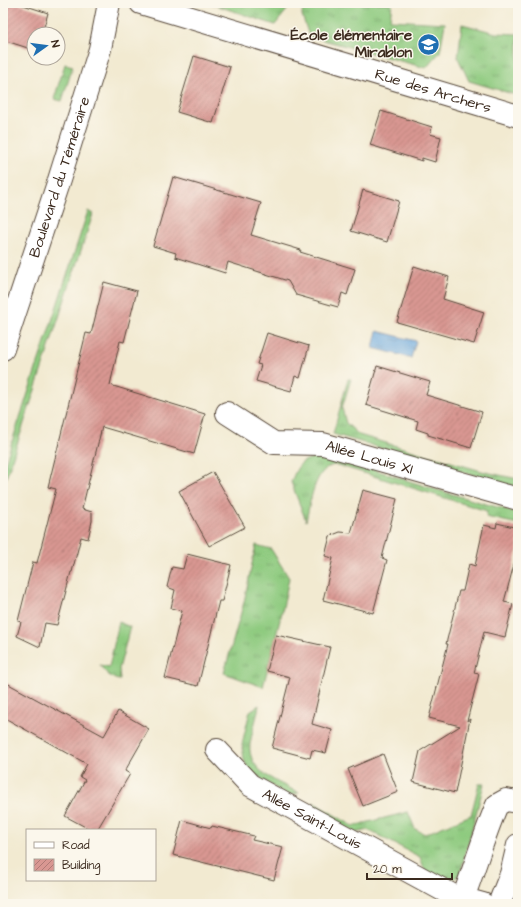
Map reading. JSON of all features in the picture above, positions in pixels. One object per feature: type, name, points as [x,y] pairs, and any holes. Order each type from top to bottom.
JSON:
[{"type":"street","name":"Boulevard du Téméraire","points":[[3,349],[100,49],[109,3]]},
{"type":"street","name":"Rue des Archers","points":[[142,3],[518,116]]},
{"type":"street","name":"Allée Louis XI","points":[[227,413],[274,444],[323,444],[518,499]]},
{"type":"street","name":"Allée Saint-Louis","points":[[217,750],[250,785],[454,896],[473,901]]},
{"type":"street","points":[[473,901],[476,865],[486,831],[497,805],[506,800],[518,802]]},
{"type":"street","points":[[499,904],[511,874],[518,845]]},
{"type":"green space","points":[[209,3],[287,3],[287,10],[275,25]]},
{"type":"green space","points":[[303,3],[392,3],[390,20],[445,23],[440,52],[426,68],[309,36],[302,15]]},
{"type":"green space","points":[[462,24],[496,33],[518,34],[518,93],[516,95],[469,81],[458,58]]},
{"type":"green space","points":[[66,64],[73,66],[62,101],[54,99],[64,66]]},
{"type":"green space","points":[[88,211],[93,214],[3,487],[3,469]]},
{"type":"green space","points":[[348,379],[351,379],[342,408],[346,423],[359,435],[485,472],[518,479],[518,488],[333,434]]},
{"type":"green space","points":[[323,456],[338,458],[434,489],[518,513],[518,524],[486,517],[487,511],[335,465],[328,467],[322,472],[318,479],[311,497],[306,521],[291,482],[296,470],[302,463],[310,459]]},
{"type":"green space","points":[[256,545],[271,549],[289,578],[263,687],[224,673],[244,602]]},
{"type":"green space","points":[[119,622],[130,627],[119,669],[120,680],[117,680],[111,677],[100,665],[109,667]]},
{"type":"green space","points":[[259,705],[250,744],[250,754],[259,769],[266,775],[299,793],[288,796],[249,771],[244,760],[242,744],[250,711]]},
{"type":"green space","points":[[479,784],[484,784],[460,874],[455,878],[447,878],[445,883],[425,871],[420,857],[368,830],[355,833],[316,811],[313,802],[353,826],[408,812],[415,829],[425,834],[471,815]]},
{"type":"water","points":[[377,331],[416,341],[411,358],[373,348]]},
{"type":"building","points":[[3,3],[17,3],[48,13],[44,26],[26,26],[26,47],[3,40]]},
{"type":"building","points":[[194,56],[230,67],[213,123],[177,112]]},
{"type":"building","points":[[381,111],[432,127],[430,134],[441,137],[435,162],[422,158],[422,161],[370,145]]},
{"type":"building","points":[[173,177],[261,203],[251,235],[301,250],[300,252],[355,269],[347,295],[342,293],[338,307],[296,295],[288,281],[228,262],[225,273],[175,257],[176,253],[153,246]]},
{"type":"building","points":[[363,190],[399,201],[387,242],[351,231]]},
{"type":"building","points":[[414,266],[449,277],[443,299],[484,312],[474,344],[397,322]]},
{"type":"building","points":[[104,282],[137,291],[124,342],[120,341],[110,385],[205,414],[194,454],[102,427],[82,509],[92,512],[92,521],[88,539],[81,537],[57,625],[45,623],[40,647],[17,636],[21,622],[18,621],[33,562],[37,563],[56,489],[48,487],[86,333],[91,334]]},
{"type":"building","points":[[267,333],[309,346],[300,378],[295,376],[291,391],[256,381],[261,365],[257,364]]},
{"type":"building","points":[[377,366],[430,382],[426,395],[482,412],[471,448],[428,435],[428,433],[416,429],[418,421],[366,405]]},
{"type":"building","points":[[213,472],[245,527],[209,546],[179,491]]},
{"type":"building","points":[[363,490],[397,499],[382,558],[387,560],[373,613],[323,600],[333,558],[325,556],[330,536],[340,532],[351,533]]},
{"type":"building","points":[[497,523],[518,528],[518,549],[504,602],[513,604],[505,637],[484,632],[474,673],[479,674],[467,721],[470,719],[455,793],[413,782],[420,751],[460,726],[429,718],[448,644],[446,644],[459,591],[463,591],[469,564],[475,566],[484,525],[496,528]]},
{"type":"building","points":[[187,554],[231,565],[222,601],[219,601],[198,686],[165,678],[182,611],[171,608],[175,590],[167,587],[172,567],[183,569]]},
{"type":"building","points":[[276,635],[330,647],[312,724],[332,730],[326,753],[312,750],[310,758],[272,748],[290,677],[267,671]]},
{"type":"building","points":[[3,681],[104,736],[118,711],[149,729],[125,771],[130,774],[98,829],[89,829],[65,816],[85,780],[80,777],[87,764],[3,717]]},
{"type":"building","points":[[383,754],[398,792],[363,806],[348,769]]},
{"type":"building","points":[[182,820],[211,828],[212,826],[254,836],[252,840],[283,847],[274,880],[173,855]]},
{"type":"place","name":"École élémentaire Mirablon","points":[[428,44]]}]
